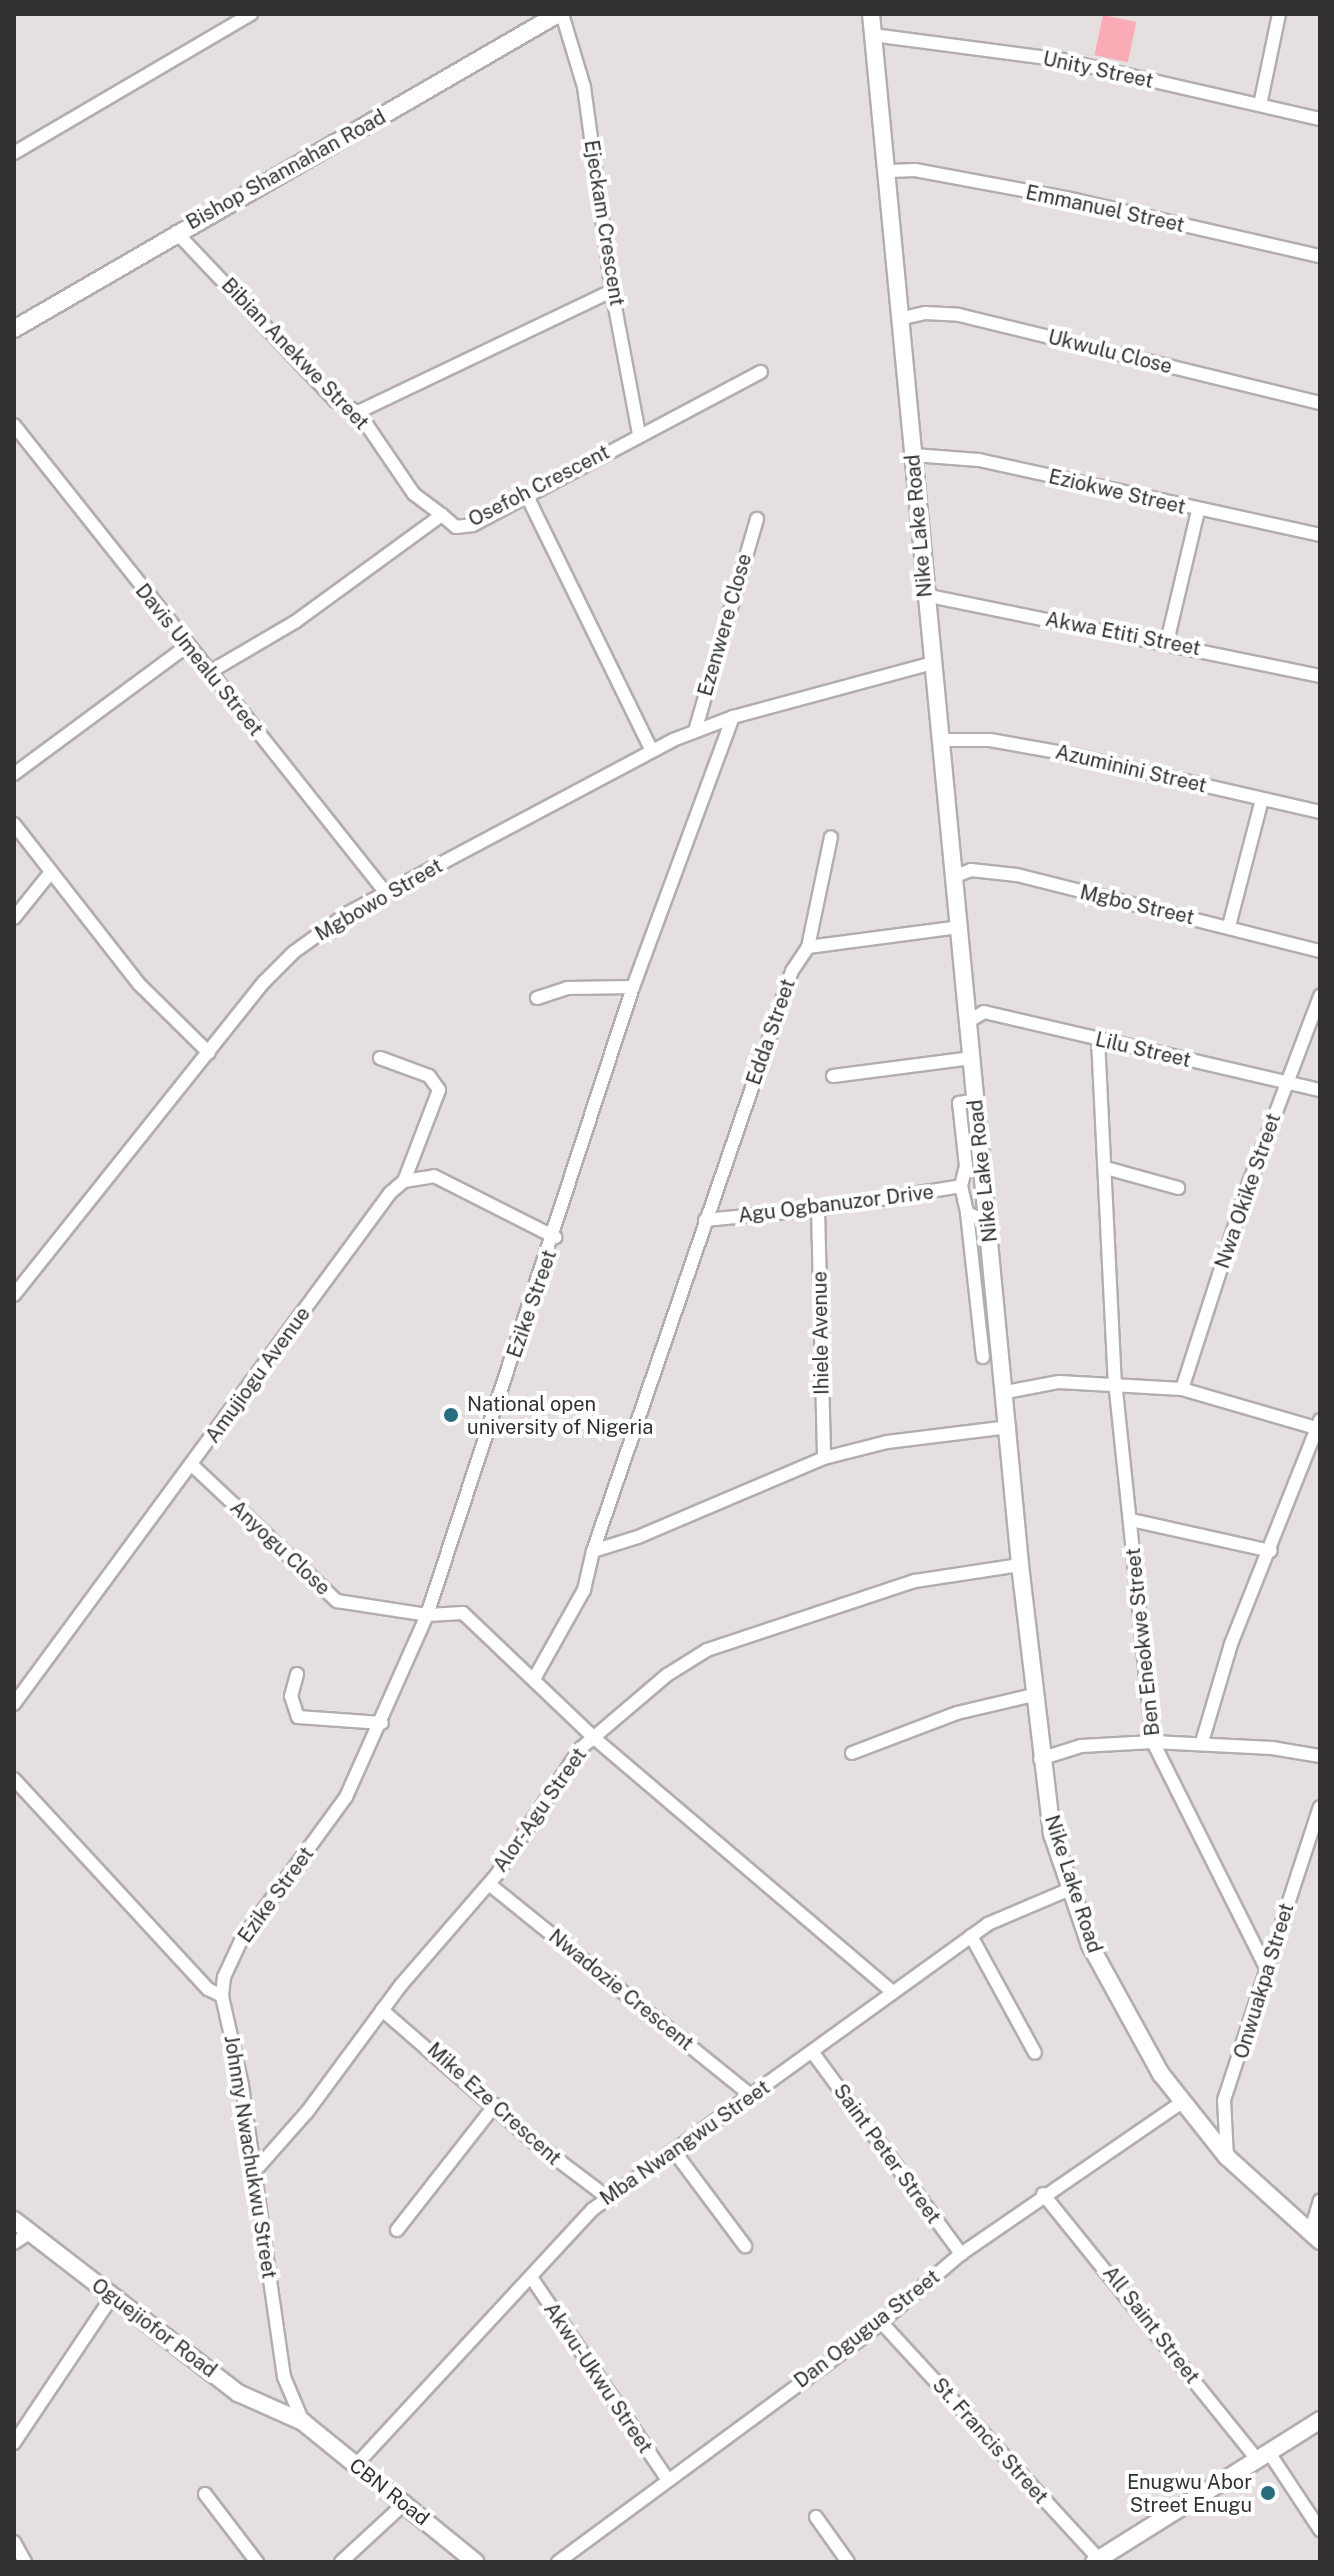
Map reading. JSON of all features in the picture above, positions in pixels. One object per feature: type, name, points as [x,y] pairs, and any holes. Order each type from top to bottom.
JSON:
[{"type":"main road","name":"Bishop Shannahan Road","points":[[14,329],[176,232],[560,14]]},
{"type":"main road","name":"Nike Lake Road","points":[[871,14],[889,171],[899,319],[1006,1392],[1020,1565],[1040,1759],[1052,1834],[1070,1889],[1120,2005],[1181,2103],[1227,2157],[1315,2237]]},
{"type":"main road","name":"Oguejiofor Road","points":[[14,2220],[21,2238],[113,2295],[238,2393],[303,2422]]},
{"type":"main road","points":[[1097,2560],[1320,2420]]},
{"type":"main road","name":"CBN Road","points":[[303,2422],[355,2466],[406,2502],[475,2562]]},
{"type":"street","points":[[14,153],[251,14]]},
{"type":"street","name":"Ejeckam Crescent","points":[[560,14],[584,87],[612,291],[639,434]]},
{"type":"street","points":[[1260,105],[1279,14]]},
{"type":"street","name":"Unity Street","points":[[873,35],[1062,60],[1320,119]]},
{"type":"street","name":"Emmanuel Street","points":[[889,171],[915,170],[1066,198],[1320,256]]},
{"type":"street","name":"Bibian Anekwe Street","points":[[176,232],[336,401],[358,412],[414,494],[442,515]]},
{"type":"street","points":[[358,412],[612,291]]},
{"type":"street","name":"Ukwulu Close","points":[[899,319],[925,313],[959,315],[1320,403]]},
{"type":"street","name":"Osefoh Crescent","points":[[208,673],[295,622],[442,515],[456,527],[473,525],[526,494],[761,372]]},
{"type":"street","name":"Davis Umealu Street","points":[[14,425],[208,673],[386,893]]},
{"type":"street","name":"Eziokwe Street","points":[[913,455],[979,460],[1198,511],[1320,535]]},
{"type":"street","points":[[526,494],[652,751]]},
{"type":"street","points":[[1167,642],[1198,511]]},
{"type":"street","name":"Ezenwere Close","points":[[695,731],[757,519]]},
{"type":"street","name":"Akwa Etiti Street","points":[[925,595],[1167,642],[1320,676]]},
{"type":"street","points":[[14,774],[187,646]]},
{"type":"street","name":"Mgbowo Street","points":[[14,1295],[294,952],[386,893],[695,731],[733,717],[933,663]]},
{"type":"street","name":"Ezike Street","points":[[222,1996],[231,1957],[346,1797],[382,1723],[427,1615],[555,1237],[633,987],[733,717]]},
{"type":"street","name":"Azuminini Street","points":[[940,740],[990,740],[1049,750],[1320,812]]},
{"type":"street","points":[[1229,926],[1262,799]]},
{"type":"street","points":[[14,824],[139,984],[209,1053]]},
{"type":"street","name":"Edda Street","points":[[534,1679],[584,1590],[593,1551],[705,1220],[792,971],[808,947],[831,837]]},
{"type":"street","name":"Mgbo Street","points":[[953,877],[971,870],[1017,875],[1320,951]]},
{"type":"street","points":[[14,918],[51,872]]},
{"type":"street","points":[[808,947],[959,927]]},
{"type":"street","points":[[537,998],[567,988],[633,987]]},
{"type":"street","name":"Nwa Okike Street","points":[[1182,1389],[1287,1082],[1320,996]]},
{"type":"street","name":"Lilu Street","points":[[969,1021],[984,1012],[1320,1090]]},
{"type":"street","name":"Ben Eneokwe Street","points":[[1098,1039],[1115,1381],[1153,1742],[1268,1972]]},
{"type":"street","points":[[380,1058],[429,1076],[439,1090],[404,1181]]},
{"type":"street","points":[[833,1076],[972,1058]]},
{"type":"street","name":"Agu Ogbanuzor Drive","points":[[705,1220],[818,1209],[961,1186],[966,1166],[959,1103],[976,1100]]},
{"type":"street","points":[[1106,1168],[1178,1188]]},
{"type":"street","points":[[404,1181],[434,1176],[555,1237]]},
{"type":"street","name":"Amujiogu Avenue","points":[[14,1704],[390,1193],[404,1181]]},
{"type":"street","points":[[961,1186],[967,1213],[983,1357]]},
{"type":"street","name":"Ihiele Avenue","points":[[818,1209],[824,1458]]},
{"type":"street","points":[[967,1213],[988,1222]]},
{"type":"street","points":[[1006,1392],[1059,1382],[1115,1381],[1182,1389],[1319,1426],[1231,1644],[1202,1742]]},
{"type":"street","points":[[593,1551],[638,1537],[824,1458],[887,1442],[1009,1427]]},
{"type":"street","name":"Anyogu Close","points":[[192,1465],[337,1601],[427,1615],[463,1613],[593,1737],[891,1991]]},
{"type":"street","points":[[1131,1520],[1271,1551]]},
{"type":"street","name":"Alor-Agu Street","points":[[253,2173],[307,2112],[382,2010],[489,1884],[593,1737],[667,1675],[707,1650],[915,1581],[1020,1565]]},
{"type":"street","points":[[297,1674],[291,1696],[298,1717],[382,1723]]},
{"type":"street","points":[[852,1753],[957,1713],[1034,1695]]},
{"type":"street","points":[[1040,1759],[1081,1746],[1153,1742],[1202,1742],[1320,1756]]},
{"type":"street","points":[[14,1779],[208,1989],[222,1996]]},
{"type":"street","name":"Onwuakpa Street","points":[[1227,2157],[1224,2100],[1320,1807]]},
{"type":"street","name":"Nwadozie Crescent","points":[[489,1884],[752,2096]]},
{"type":"street","name":"Mba Nwangwu Street","points":[[355,2466],[607,2197],[813,2053],[891,1991],[971,1936],[1070,1889]]},
{"type":"street","points":[[971,1936],[1035,2053]]},
{"type":"street","name":"Johnny Nwachukwu Street","points":[[222,1996],[242,2085],[284,2377],[303,2422]]},
{"type":"street","name":"Mike Eze Crescent","points":[[382,2010],[607,2197]]},
{"type":"street","name":"Saint Peter Street","points":[[813,2053],[961,2254]]},
{"type":"street","name":"Dan Ogugua Street","points":[[558,2562],[881,2322],[961,2254],[1043,2194],[1181,2103]]},
{"type":"street","points":[[397,2230],[495,2105]]},
{"type":"street","points":[[674,2151],[745,2246]]},
{"type":"street","name":"All Saint Street","points":[[1043,2194],[1262,2454],[1320,2530]]},
{"type":"street","points":[[1315,2237],[1320,2200]]},
{"type":"street","name":"Akwu-Ukwu Street","points":[[531,2277],[667,2479]]},
{"type":"street","points":[[14,2443],[113,2295]]},
{"type":"street","name":"St. Francis Street","points":[[881,2322],[1097,2560]]},
{"type":"street","points":[[205,2494],[257,2562]]},
{"type":"street","points":[[341,2562],[406,2502]]},
{"type":"street","points":[[816,2517],[848,2562]]},
{"type":"street","points":[[14,2542],[25,2562]]},
{"type":"shaded area","points":[[1103,15],[1136,22],[1128,62],[1094,55]]},
{"type":"place","name":"National open university of Nigeria","points":[[451,1415]]},
{"type":"place","name":"Enugwu Abor Street Enugu","points":[[1268,2493]]}]
